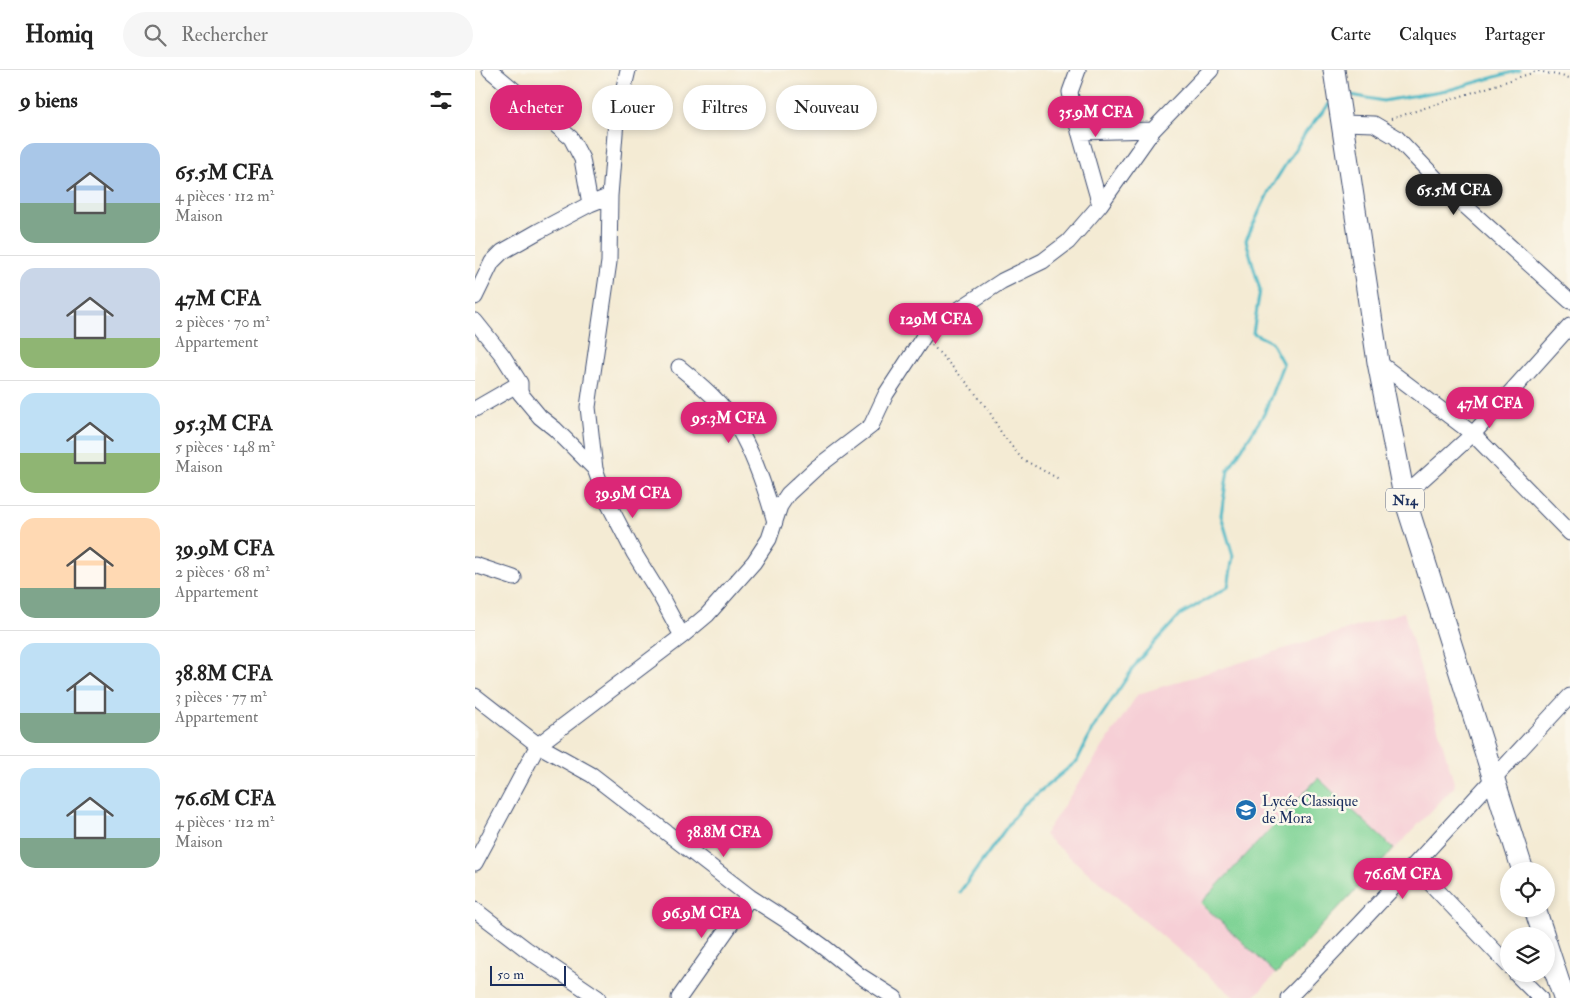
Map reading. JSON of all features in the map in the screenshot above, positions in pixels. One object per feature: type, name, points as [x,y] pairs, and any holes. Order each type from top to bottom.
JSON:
[{"type":"highway","name":"N14","points":[[1336,80],[1378,362],[1404,496],[1520,862]]},
{"type":"highway","points":[[1555,971],[1564,998]]},
{"type":"street","points":[[490,70],[571,138],[582,159],[590,204]]},
{"type":"street","points":[[627,70],[616,121],[610,196],[609,262],[588,407],[595,469],[606,499],[633,553],[660,595],[682,636]]},
{"type":"street","points":[[1078,70],[1071,92],[1073,110],[1100,206]]},
{"type":"street","points":[[475,863],[538,745],[707,615],[754,562],[769,539],[780,506],[788,494],[796,485],[871,426],[885,394],[924,336],[935,325],[1002,281],[1043,262],[1068,242],[1100,206],[1153,130],[1211,70]]},
{"type":"street","points":[[1342,119],[1374,124],[1395,137],[1441,184],[1570,301]]},
{"type":"street","points":[[1079,132],[1153,130]]},
{"type":"street","points":[[475,297],[492,262],[503,252],[590,204],[610,196]]},
{"type":"street","points":[[475,321],[503,356],[520,383],[520,393],[540,417],[555,429],[595,469]]},
{"type":"street","points":[[1404,496],[1473,434],[1570,326]]},
{"type":"street","points":[[1378,362],[1473,434],[1570,533]]},
{"type":"street","points":[[679,367],[701,385],[737,427],[766,490],[775,522]]},
{"type":"street","points":[[475,409],[520,383]]},
{"type":"street","points":[[475,566],[515,578]]},
{"type":"street","points":[[475,696],[538,745],[592,775],[750,897],[802,931],[887,995]]},
{"type":"street","points":[[1288,998],[1414,866],[1570,696]]},
{"type":"street","points":[[1414,866],[1500,957]]},
{"type":"street","points":[[679,998],[750,897]]},
{"type":"street","points":[[475,910],[526,949],[598,998]]},
{"type":"street","points":[[1522,982],[1533,996]]},
{"type":"path","points":[[1374,124],[1538,71],[1570,78]]},
{"type":"path","points":[[924,336],[968,384],[989,411],[1002,434],[1022,459],[1059,479]]},
{"type":"shaded area","name":"Lycée Classique de Mora","points":[[1404,612],[1455,786],[1253,998],[1235,998],[1044,835],[1138,694]]},
{"type":"green space","points":[[1318,778],[1394,849],[1276,974],[1201,903]]},
{"type":"waterway","points":[[1346,94],[1383,101],[1452,89],[1520,70]]},
{"type":"waterway","points":[[960,892],[1022,806],[1077,761],[1092,730],[1138,661],[1180,615],[1228,587],[1233,556],[1221,515],[1228,470],[1264,414],[1283,364],[1271,342],[1253,333],[1260,290],[1246,240],[1269,191],[1306,132],[1330,103]]},
{"type":"place","name":"Lycée Classique de Mora","points":[[1246,810]]}]
